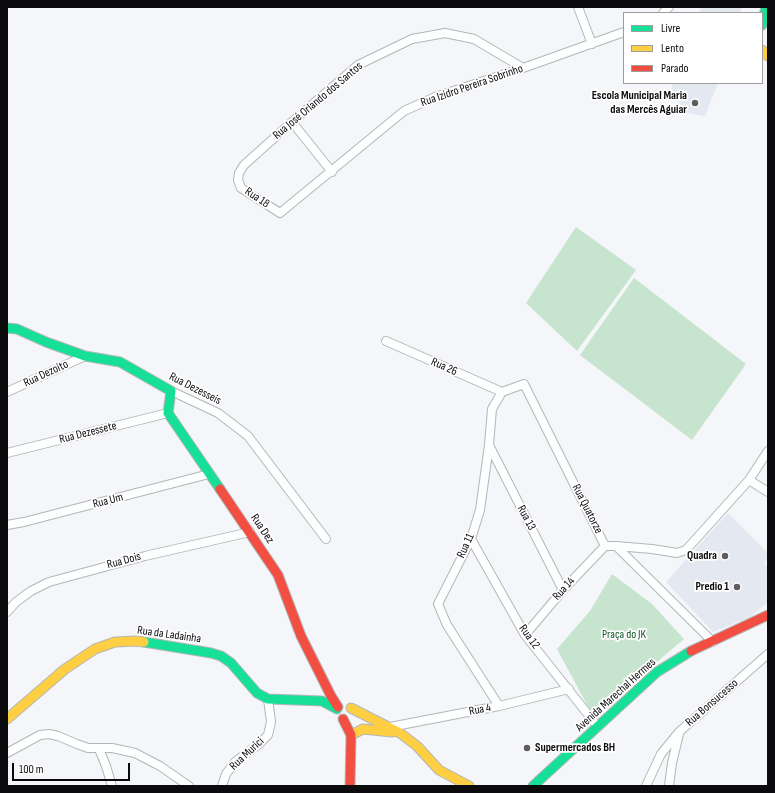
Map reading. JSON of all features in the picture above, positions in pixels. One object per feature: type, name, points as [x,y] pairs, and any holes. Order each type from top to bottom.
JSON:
[{"type":"street","points":[[578,7],[592,44]]},
{"type":"street","points":[[763,20],[766,7]]},
{"type":"street","name":"Rua Izidro Pereira Sobrinho","points":[[280,213],[332,172],[404,111],[435,97],[623,32]]},
{"type":"street","name":"Rua José Orlando dos Santos","points":[[238,180],[239,173],[244,165],[358,65],[412,39],[445,33],[474,39],[523,68]]},
{"type":"street","points":[[292,122],[332,172]]},
{"type":"street","name":"Rua 18","points":[[238,180],[241,188],[280,213]]},
{"type":"street","name":"Rua Dezesseis","points":[[7,328],[17,329],[46,342],[85,356],[120,362],[171,391],[218,413],[248,436],[326,539]]},
{"type":"street","name":"Rua 26","points":[[386,341],[502,392]]},
{"type":"street","name":"Rua Dezoito","points":[[7,392],[85,356]]},
{"type":"street","name":"Rua Quatorze","points":[[502,392],[524,384],[605,546],[652,549],[677,553],[686,550],[749,480],[768,451]]},
{"type":"street","points":[[168,413],[171,391]]},
{"type":"street","name":"Rua 11","points":[[499,706],[447,625],[438,604],[471,539],[480,510],[489,445],[492,409],[502,392]]},
{"type":"street","name":"Rua Dezessete","points":[[7,453],[168,413]]},
{"type":"street","name":"Rua Dez","points":[[168,413],[278,575],[301,636],[327,688],[339,706],[338,716],[342,718]]},
{"type":"street","name":"Rua 13","points":[[489,445],[563,590]]},
{"type":"street","name":"Rua Um","points":[[7,526],[209,474]]},
{"type":"street","points":[[749,480],[768,492]]},
{"type":"street","name":"Rua Dois","points":[[7,612],[16,602],[31,591],[49,582],[145,556],[250,532]]},
{"type":"street","name":"Rua 12","points":[[471,539],[525,635],[598,727]]},
{"type":"street","name":"Rua 14","points":[[525,635],[563,590],[605,546]]},
{"type":"street","points":[[616,546],[713,642]]},
{"type":"street","name":"Avenida Marechal Hermes","points":[[533,786],[657,672],[683,655],[768,615]]},
{"type":"street","name":"Rua da Ladainha","points":[[7,719],[65,669],[95,650],[115,642],[136,641],[222,656],[231,663],[257,693],[268,699]]},
{"type":"street","name":"Rua Bonsucesso","points":[[670,786],[672,763],[679,732],[768,654]]},
{"type":"street","name":"Rua 4","points":[[390,727],[499,706],[569,689]]},
{"type":"street","points":[[268,699],[312,700],[339,706],[347,704],[400,733],[417,746],[439,770],[469,786]]},
{"type":"street","name":"Rua Murici","points":[[222,786],[226,774],[235,762],[259,744],[268,735],[271,722],[268,699]]},
{"type":"street","points":[[312,700],[342,718],[348,718],[352,708]]},
{"type":"street","points":[[342,718],[351,735],[350,786]]},
{"type":"street","points":[[351,735],[359,730],[372,728],[400,733]]},
{"type":"street","points":[[646,786],[662,754],[679,732]]},
{"type":"street","points":[[7,753],[40,734],[49,734],[88,748],[112,748],[135,753],[160,766],[189,786]]},
{"type":"street","points":[[99,749],[112,786]]},
{"type":"shaded area","points":[[701,7],[742,7],[740,12],[697,12],[700,11]]},
{"type":"shaded area","name":"Escola Municipal Maria das Mercês Aguiar","points":[[671,84],[718,84],[705,116],[685,112],[673,93]]},
{"type":"shaded area","points":[[728,513],[768,553],[768,558],[764,563],[768,568],[768,602],[750,617],[713,632],[666,582]]},
{"type":"green space","points":[[576,227],[636,270],[577,351],[526,303]]},
{"type":"green space","points":[[634,278],[746,364],[692,440],[580,355]]},
{"type":"green space","name":"Praça do JK","points":[[612,574],[652,604],[684,639],[593,716],[557,649],[590,611]]},
{"type":"traffic: fast","points":[[763,20],[766,7]]},
{"type":"traffic: fast","points":[[7,328],[17,329],[46,342],[85,356],[120,362],[171,391],[168,413],[220,489]]},
{"type":"traffic: fast","points":[[144,642],[221,656],[231,663],[257,693],[268,699],[322,701],[337,709]]},
{"type":"traffic: fast","points":[[533,786],[657,672],[691,651]]},
{"type":"traffic: slow","points":[[763,51],[768,56]]},
{"type":"traffic: slow","points":[[7,719],[65,669],[95,649],[115,642],[144,642]]},
{"type":"traffic: slow","points":[[351,708],[400,733],[417,746],[439,770],[469,786]]},
{"type":"traffic: slow","points":[[351,735],[363,729],[392,732]]},
{"type":"traffic: jam","points":[[220,489],[278,575],[301,636],[338,707]]},
{"type":"traffic: jam","points":[[691,651],[768,615]]},
{"type":"traffic: jam","points":[[343,719],[351,735],[350,786]]},
{"type":"place","name":"Escola Municipal Maria das Mercês Aguiar","points":[[695,103]]},
{"type":"place","name":"Quadra","points":[[725,556]]},
{"type":"place","name":"Predio 1","points":[[737,587]]},
{"type":"place","name":"Supermercados BH","points":[[527,748]]}]
